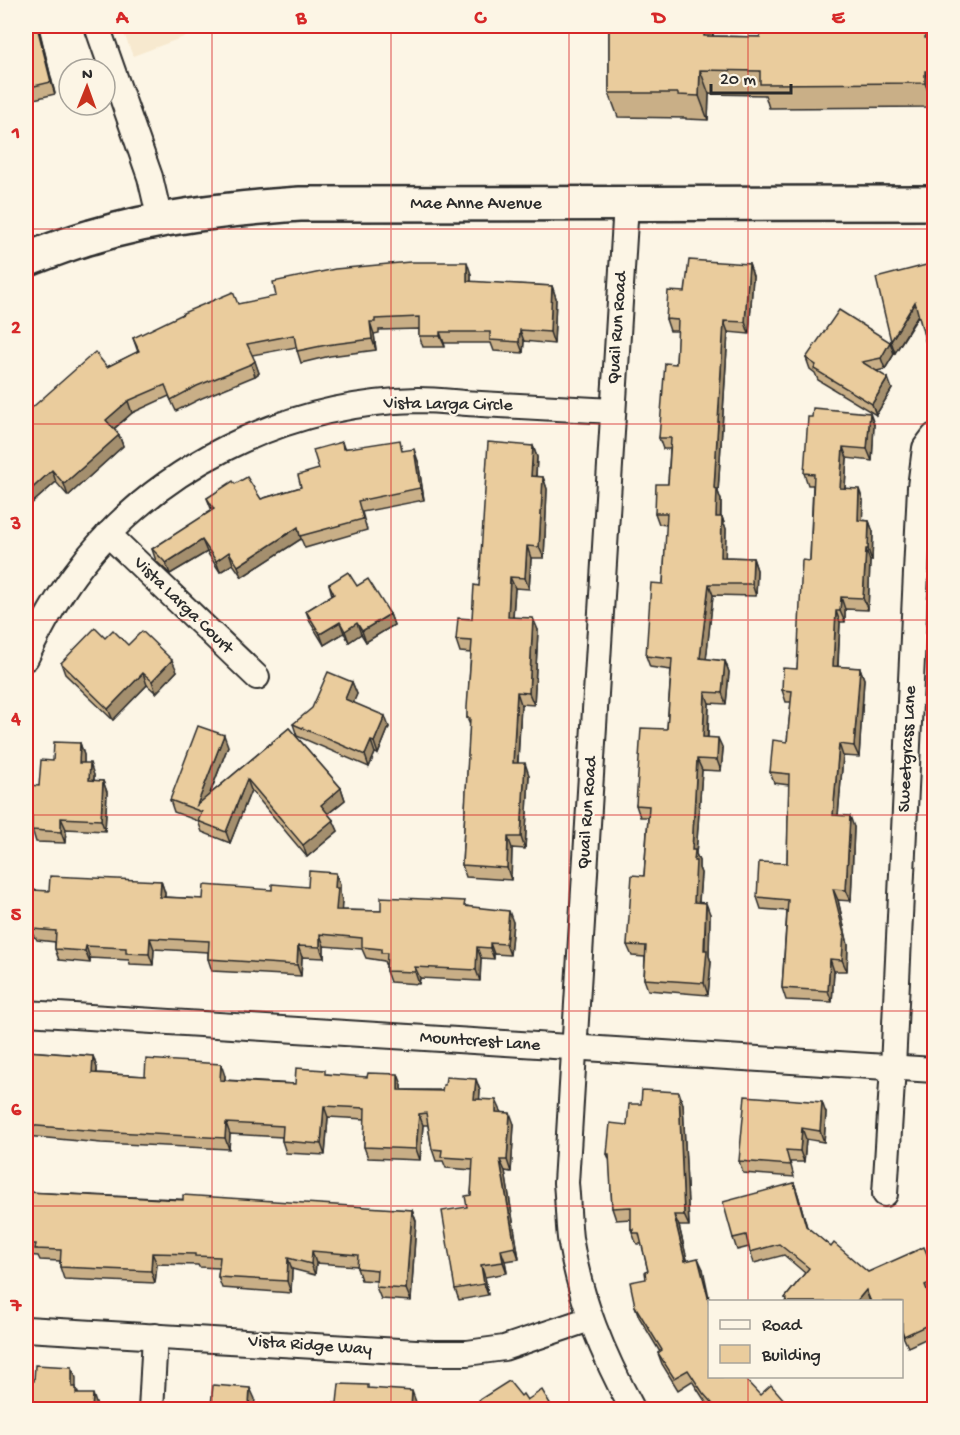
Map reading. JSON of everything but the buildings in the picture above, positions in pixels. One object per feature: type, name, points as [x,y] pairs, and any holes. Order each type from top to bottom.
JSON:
[{"type":"main road","name":"Mae Anne Avenue","points":[[26,260],[91,237],[160,220],[231,208],[300,204],[934,203]]},
{"type":"street","points":[[97,26],[150,177],[160,220]]},
{"type":"street","name":"Quail Run Road","points":[[626,204],[566,1183],[570,1238],[582,1294],[610,1368],[633,1410]]},
{"type":"street","name":"Vista Larga Circle","points":[[26,657],[46,617],[74,574],[108,534],[141,503],[181,474],[223,448],[266,429],[315,414],[364,404],[419,400],[613,411]]},
{"type":"street","name":"Sweetgrass Lane","points":[[885,1194],[920,487],[925,448],[934,436]]},
{"type":"street","name":"Vista Larga Court","points":[[108,534],[257,677]]},
{"type":"street","name":"Mountcrest Lane","points":[[26,1013],[934,1070]]},
{"type":"street","name":"Vista Ridge Way","points":[[26,1329],[433,1353],[467,1353],[504,1348],[590,1319]]},
{"type":"street","points":[[151,1410],[155,1336]]},
{"type":"shaded area","points":[[121,26],[213,26],[133,56]]}]
